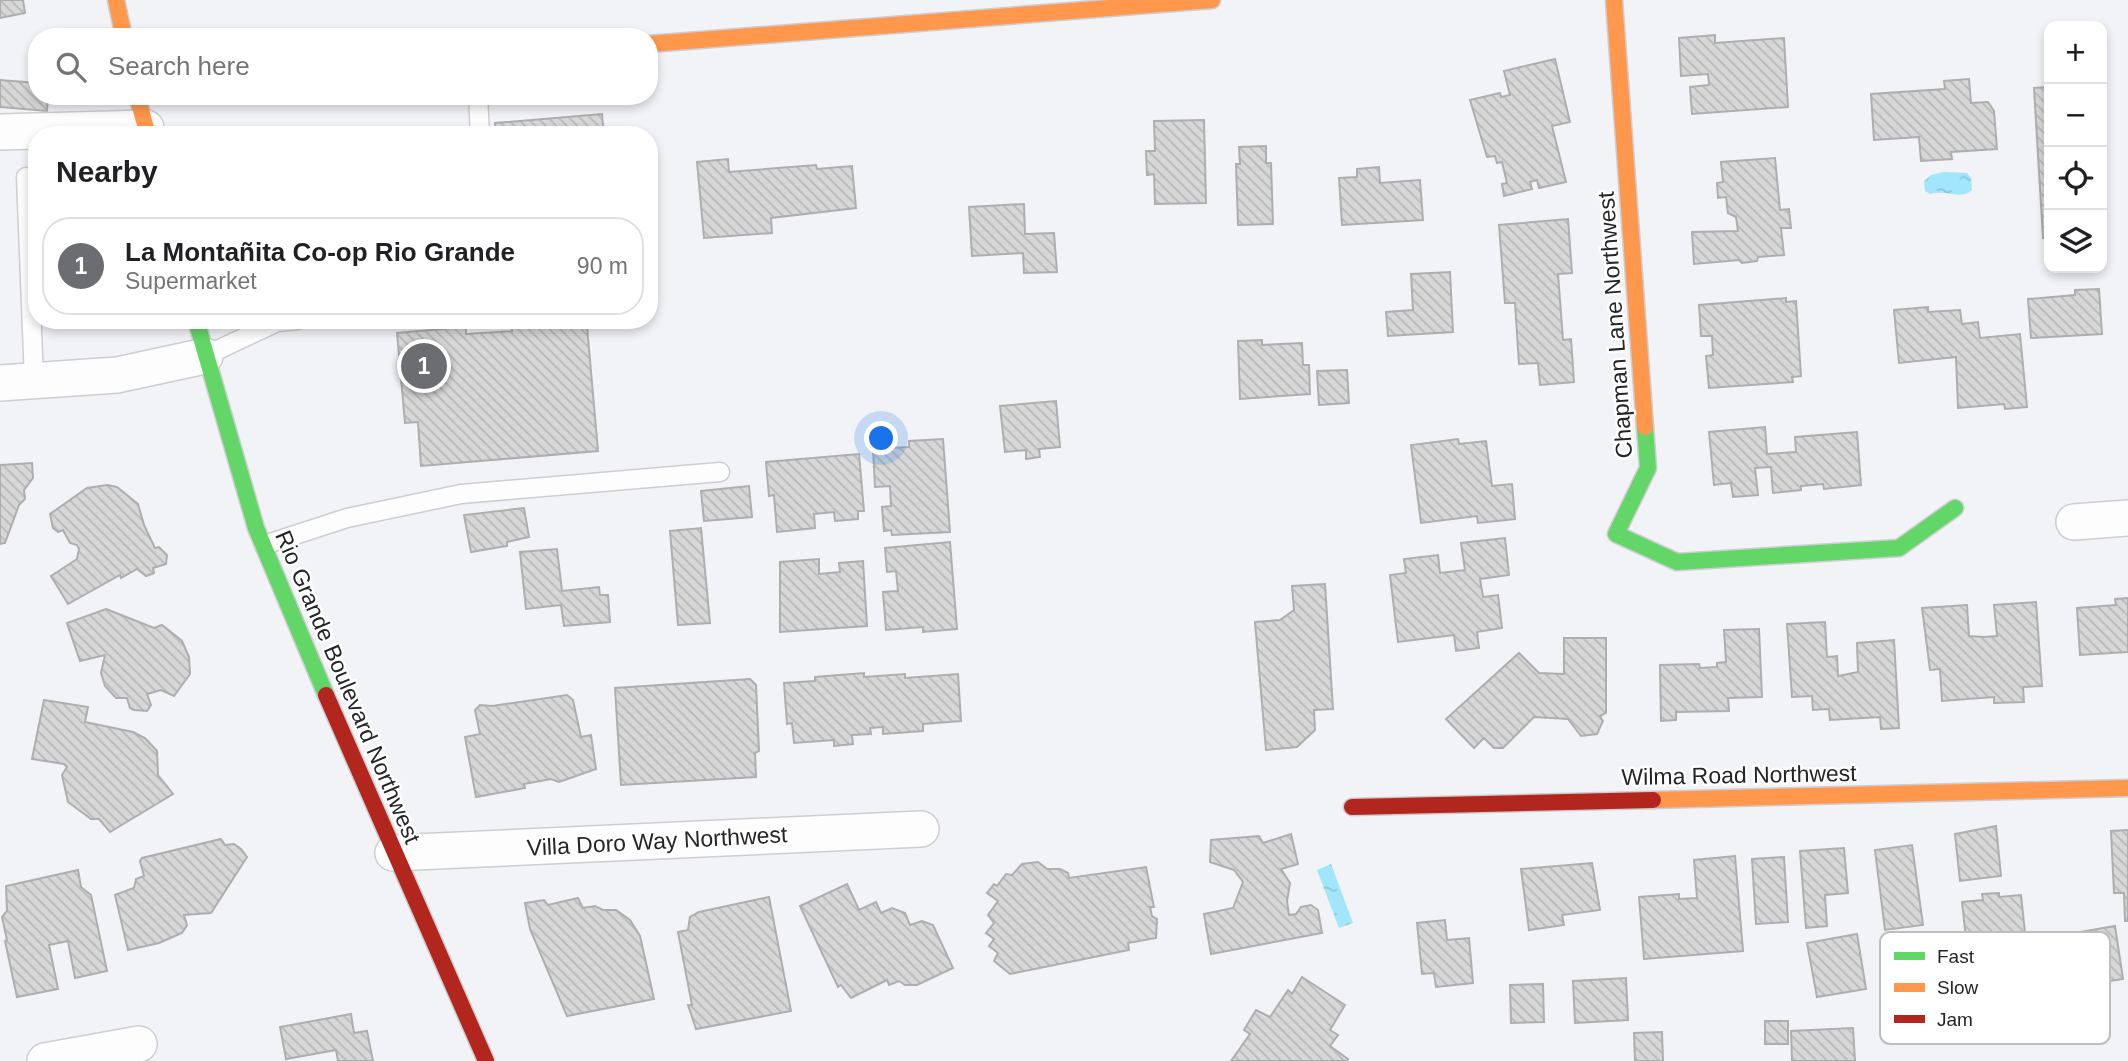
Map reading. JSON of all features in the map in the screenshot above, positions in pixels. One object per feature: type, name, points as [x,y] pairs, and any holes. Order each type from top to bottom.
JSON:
[{"type":"street","points":[[116,0],[122,28]]},
{"type":"street","points":[[658,43],[1096,4],[1212,0]]},
{"type":"street","name":"Chapman Lane Northwest","points":[[1614,0],[1648,468],[1616,534],[1677,562],[1899,548],[1955,508]]},
{"type":"street","points":[[72,126],[143,120]]},
{"type":"street","points":[[0,132],[28,130]]},
{"type":"street","name":"Rio Grande Boulevard Northwest","points":[[198,329],[264,545],[393,853],[486,1061]]},
{"type":"street","points":[[17,382],[117,375],[205,356]]},
{"type":"street","points":[[2074,522],[2128,518]]},
{"type":"street","name":"Wilma Road Northwest","points":[[1352,807],[2128,788]]},
{"type":"street","name":"Villa Doro Way Northwest","points":[[393,853],[920,829]]},
{"type":"street","points":[[45,1061],[139,1044]]},
{"type":"lane","points":[[478,105],[480,126]]},
{"type":"lane","points":[[17,382],[26,177]]},
{"type":"lane","points":[[205,356],[262,329]]},
{"type":"lane","points":[[264,545],[347,518],[461,494],[720,472]]},
{"type":"water","points":[[1944,172],[1967,173],[1971,178],[1972,190],[1963,195],[1930,194],[1925,191],[1924,181],[1931,175]]},
{"type":"water","points":[[1331,864],[1353,923],[1339,928],[1317,870]]},
{"type":"building","points":[[0,0],[23,0],[25,13],[0,18]]},
{"type":"building","points":[[1715,35],[1715,43],[1784,38],[1788,107],[1692,114],[1690,87],[1709,85],[1708,74],[1681,76],[1679,38]]},
{"type":"building","points":[[1555,59],[1570,122],[1552,126],[1566,182],[1539,188],[1537,180],[1530,182],[1532,189],[1504,196],[1502,184],[1507,183],[1502,162],[1497,163],[1495,156],[1487,157],[1470,100],[1500,93],[1501,97],[1510,95],[1504,71]]},
{"type":"building","points":[[1969,79],[1971,103],[1988,102],[1994,111],[1997,149],[1951,152],[1952,159],[1921,161],[1919,137],[1874,140],[1871,94],[1945,89],[1944,81]]},
{"type":"building","points":[[0,80],[28,82],[28,105],[47,105],[47,111],[0,107]]},
{"type":"building","points":[[2044,87],[2044,238],[2043,238],[2034,88]]},
{"type":"building","points":[[602,114],[603,126],[495,126],[495,123]]},
{"type":"building","points":[[1204,120],[1206,203],[1155,204],[1154,174],[1147,175],[1146,151],[1155,151],[1154,121]]},
{"type":"building","points":[[1266,146],[1266,163],[1271,163],[1273,224],[1238,225],[1236,164],[1240,164],[1239,147]]},
{"type":"building","points":[[1775,158],[1780,210],[1789,209],[1791,228],[1781,228],[1784,255],[1758,257],[1757,261],[1742,263],[1739,260],[1694,264],[1692,232],[1738,231],[1736,217],[1728,213],[1726,197],[1718,198],[1717,183],[1723,182],[1721,162]]},
{"type":"building","points":[[728,159],[729,172],[816,165],[817,169],[852,166],[856,208],[771,218],[772,233],[704,238],[697,162]]},
{"type":"building","points":[[1379,167],[1380,183],[1420,180],[1423,220],[1342,225],[1339,178],[1357,177],[1357,169]]},
{"type":"building","points":[[1024,204],[1025,234],[1054,233],[1057,272],[1024,273],[1023,253],[972,256],[969,207]]},
{"type":"building","points":[[1568,219],[1572,273],[1558,274],[1563,340],[1571,339],[1574,382],[1540,385],[1538,363],[1519,364],[1515,303],[1505,303],[1499,225]]},
{"type":"building","points":[[1450,272],[1453,332],[1388,336],[1386,312],[1413,310],[1411,274]]},
{"type":"building","points":[[2099,289],[2102,334],[2031,338],[2028,299],[2075,295],[2075,290]]},
{"type":"building","points":[[1786,298],[1786,302],[1796,301],[1801,376],[1792,377],[1793,382],[1709,388],[1706,356],[1713,355],[1712,336],[1701,336],[1699,305]]},
{"type":"building","points":[[1928,307],[1928,312],[1960,310],[1962,324],[1978,322],[1980,338],[2020,334],[2027,407],[2005,409],[2004,404],[1958,408],[1956,357],[1899,363],[1894,310]]},
{"type":"building","points":[[443,329],[466,329],[466,334],[587,329],[598,451],[421,466],[418,422],[405,423],[397,333]]},
{"type":"building","points":[[1262,340],[1262,345],[1302,343],[1303,365],[1309,365],[1310,394],[1240,399],[1238,341]]},
{"type":"building","points":[[1347,370],[1349,403],[1319,405],[1317,371]]},
{"type":"building","points":[[1056,401],[1060,447],[1039,449],[1040,457],[1026,459],[1026,450],[1005,452],[1000,406]]},
{"type":"building","points":[[1765,427],[1767,454],[1796,452],[1795,437],[1857,432],[1861,485],[1824,489],[1823,484],[1801,486],[1801,490],[1773,493],[1771,467],[1755,468],[1758,495],[1733,497],[1731,483],[1714,485],[1709,432]]},
{"type":"building","points":[[943,439],[950,532],[892,535],[891,530],[884,531],[882,507],[891,506],[890,486],[875,487],[873,449],[909,447],[909,441]]},
{"type":"building","points":[[1458,439],[1459,444],[1486,441],[1492,486],[1512,484],[1515,519],[1478,523],[1477,516],[1421,523],[1411,445]]},
{"type":"building","points":[[859,454],[864,511],[858,511],[858,519],[835,521],[834,512],[814,514],[815,528],[777,532],[774,495],[769,496],[766,462]]},
{"type":"building","points":[[32,463],[33,478],[24,490],[25,499],[19,505],[5,543],[0,544],[0,465]]},
{"type":"building","points":[[107,485],[117,487],[138,504],[155,548],[159,547],[167,555],[166,564],[153,568],[154,573],[146,576],[137,569],[121,578],[120,575],[68,604],[51,576],[77,559],[79,549],[77,545],[70,543],[63,530],[58,532],[53,528],[50,514],[87,488]]},
{"type":"building","points":[[749,486],[752,517],[704,521],[701,491]]},
{"type":"building","points":[[524,508],[529,537],[507,542],[507,546],[471,552],[464,515]]},
{"type":"building","points":[[701,528],[710,623],[678,625],[670,531]]},
{"type":"building","points":[[1505,538],[1509,575],[1480,579],[1483,597],[1498,595],[1502,628],[1477,632],[1479,648],[1456,651],[1454,635],[1398,642],[1390,575],[1406,573],[1404,559],[1438,555],[1440,573],[1465,570],[1461,543]]},
{"type":"building","points":[[950,542],[957,629],[923,632],[923,627],[886,630],[883,592],[898,591],[896,571],[887,572],[885,548]]},
{"type":"building","points":[[557,549],[562,591],[599,587],[600,595],[608,595],[610,622],[564,626],[561,605],[526,609],[520,552]]},
{"type":"building","points":[[819,559],[819,574],[840,572],[839,563],[863,561],[867,626],[780,632],[780,562]]},
{"type":"building","points":[[1325,584],[1333,709],[1314,710],[1315,730],[1297,747],[1266,750],[1255,622],[1280,620],[1294,610],[1292,586]]},
{"type":"building","points":[[2128,598],[2128,652],[2080,655],[2077,608],[2116,605],[2115,599]]},
{"type":"building","points":[[2036,602],[2042,686],[2023,687],[2024,702],[1994,703],[1994,697],[1942,701],[1940,669],[1930,670],[1922,608],[1967,605],[1969,636],[1984,637],[1997,636],[1994,605]]},
{"type":"building","points":[[106,609],[154,628],[162,625],[182,641],[189,657],[190,674],[174,696],[161,690],[147,694],[151,705],[147,711],[134,710],[130,708],[127,698],[116,698],[105,686],[101,673],[105,655],[80,661],[67,623]]},
{"type":"building","points":[[1825,622],[1827,657],[1837,656],[1838,676],[1858,672],[1857,643],[1894,640],[1899,728],[1881,729],[1880,717],[1830,720],[1829,709],[1813,710],[1812,696],[1792,697],[1787,624]]},
{"type":"building","points":[[1759,629],[1762,697],[1728,698],[1729,711],[1676,712],[1676,720],[1661,721],[1660,665],[1699,664],[1700,668],[1717,667],[1717,663],[1726,662],[1724,630]]},
{"type":"building","points":[[1564,638],[1606,638],[1606,713],[1600,716],[1603,721],[1597,734],[1581,736],[1568,719],[1534,717],[1503,748],[1494,748],[1484,738],[1474,748],[1446,719],[1519,653],[1539,673],[1564,674]]},
{"type":"building","points":[[864,673],[864,677],[905,674],[905,678],[958,674],[961,721],[923,724],[923,731],[883,734],[883,727],[870,728],[871,734],[852,735],[853,744],[834,746],[834,740],[794,743],[792,723],[787,724],[784,683],[815,681],[815,677]]},
{"type":"building","points":[[750,679],[756,685],[759,751],[755,753],[756,777],[621,785],[615,688]]},
{"type":"building","points":[[567,695],[573,700],[581,737],[591,735],[596,769],[559,782],[551,779],[524,784],[525,788],[476,797],[465,737],[480,734],[475,710],[480,705],[492,706]]},
{"type":"building","points":[[44,700],[88,707],[85,722],[133,732],[145,738],[157,751],[158,775],[173,794],[110,832],[99,819],[91,819],[68,802],[62,775],[67,767],[64,764],[32,759]]},
{"type":"building","points":[[1996,826],[2001,876],[1960,881],[1955,834]]},
{"type":"building","points":[[2128,830],[2128,921],[2125,921],[2124,893],[2114,893],[2111,831]]},
{"type":"building","points":[[1291,834],[1298,864],[1281,869],[1290,883],[1287,901],[1289,915],[1296,914],[1301,907],[1311,905],[1318,910],[1322,933],[1211,954],[1204,914],[1233,908],[1243,882],[1234,870],[1210,862],[1211,840],[1259,836],[1263,843]]},
{"type":"building","points":[[221,839],[225,845],[234,844],[247,857],[211,913],[184,915],[187,925],[182,933],[159,943],[128,950],[115,895],[134,888],[136,879],[144,876],[140,861],[142,858]]},
{"type":"building","points":[[1912,845],[1923,925],[1885,930],[1875,850]]},
{"type":"building","points":[[1844,848],[1848,893],[1825,895],[1827,926],[1806,928],[1800,851]]},
{"type":"building","points":[[1735,856],[1743,951],[1644,959],[1639,897],[1679,894],[1679,899],[1697,898],[1694,860]]},
{"type":"building","points":[[1784,857],[1788,922],[1756,924],[1752,859]]},
{"type":"building","points":[[1038,862],[1047,869],[1060,869],[1068,873],[1069,878],[1146,867],[1154,907],[1150,907],[1152,916],[1157,919],[1156,938],[1128,943],[1129,950],[1010,974],[994,961],[998,953],[989,946],[994,939],[986,933],[994,923],[988,915],[998,901],[987,893],[994,884],[997,886],[1006,874],[1012,875],[1022,864]]},
{"type":"building","points":[[1592,863],[1600,910],[1562,915],[1564,925],[1529,930],[1521,869]]},
{"type":"building","points":[[78,870],[81,887],[91,895],[107,971],[75,978],[68,941],[49,945],[58,989],[17,997],[2,917],[7,911],[6,886]]},
{"type":"building","points":[[847,884],[859,910],[876,902],[881,913],[892,908],[905,913],[910,925],[922,921],[933,925],[953,968],[917,985],[905,985],[899,981],[889,985],[887,980],[851,998],[841,985],[838,987],[800,906]]},
{"type":"building","points":[[1999,893],[1999,897],[2021,895],[2025,932],[1965,932],[1962,902],[1983,900],[1982,894]]},
{"type":"building","points":[[769,897],[791,1011],[696,1029],[688,1005],[692,1005],[678,932],[688,930],[690,917],[699,912]]},
{"type":"building","points":[[578,898],[583,908],[595,906],[603,910],[616,910],[630,920],[640,936],[654,999],[567,1016],[530,929],[525,903],[544,900],[548,905]]},
{"type":"building","points":[[1445,920],[1447,940],[1469,938],[1473,983],[1436,987],[1434,973],[1422,974],[1417,923]]},
{"type":"building","points":[[2115,926],[2123,979],[2110,981],[2110,932],[2080,932]]},
{"type":"building","points":[[1857,934],[1866,989],[1817,997],[1807,943]]},
{"type":"building","points":[[1302,977],[1345,1005],[1330,1030],[1338,1035],[1330,1046],[1348,1059],[1347,1061],[1231,1061],[1250,1034],[1244,1030],[1256,1010],[1270,1017],[1288,990],[1292,994]]},
{"type":"building","points":[[1626,978],[1628,1020],[1575,1023],[1573,981]]},
{"type":"building","points":[[1543,984],[1544,1022],[1511,1023],[1510,985]]},
{"type":"building","points":[[351,1014],[354,1033],[367,1031],[373,1061],[338,1061],[336,1050],[286,1059],[280,1027]]},
{"type":"building","points":[[1765,1021],[1788,1021],[1788,1044],[1765,1044]]},
{"type":"building","points":[[1853,1028],[1855,1061],[1792,1061],[1791,1031]]},
{"type":"building","points":[[1662,1032],[1663,1061],[1635,1061],[1634,1033]]},
{"type":"traffic: fast","points":[[199,329],[256,528],[326,695]]},
{"type":"traffic: fast","points":[[1645,427],[1648,468],[1616,534],[1677,562],[1899,548],[1955,508]]},
{"type":"traffic: slow","points":[[116,0],[122,28]]},
{"type":"traffic: slow","points":[[658,43],[1212,0]]},
{"type":"traffic: slow","points":[[1614,0],[1645,427]]},
{"type":"traffic: slow","points":[[140,105],[145,126]]},
{"type":"traffic: slow","points":[[1653,800],[2128,788]]},
{"type":"traffic: jam","points":[[326,695],[486,1061]]},
{"type":"traffic: jam","points":[[1352,807],[1653,800]]},
{"type":"place","name":"La Montañita Co-op Rio Grande","points":[[424,366]]}]
